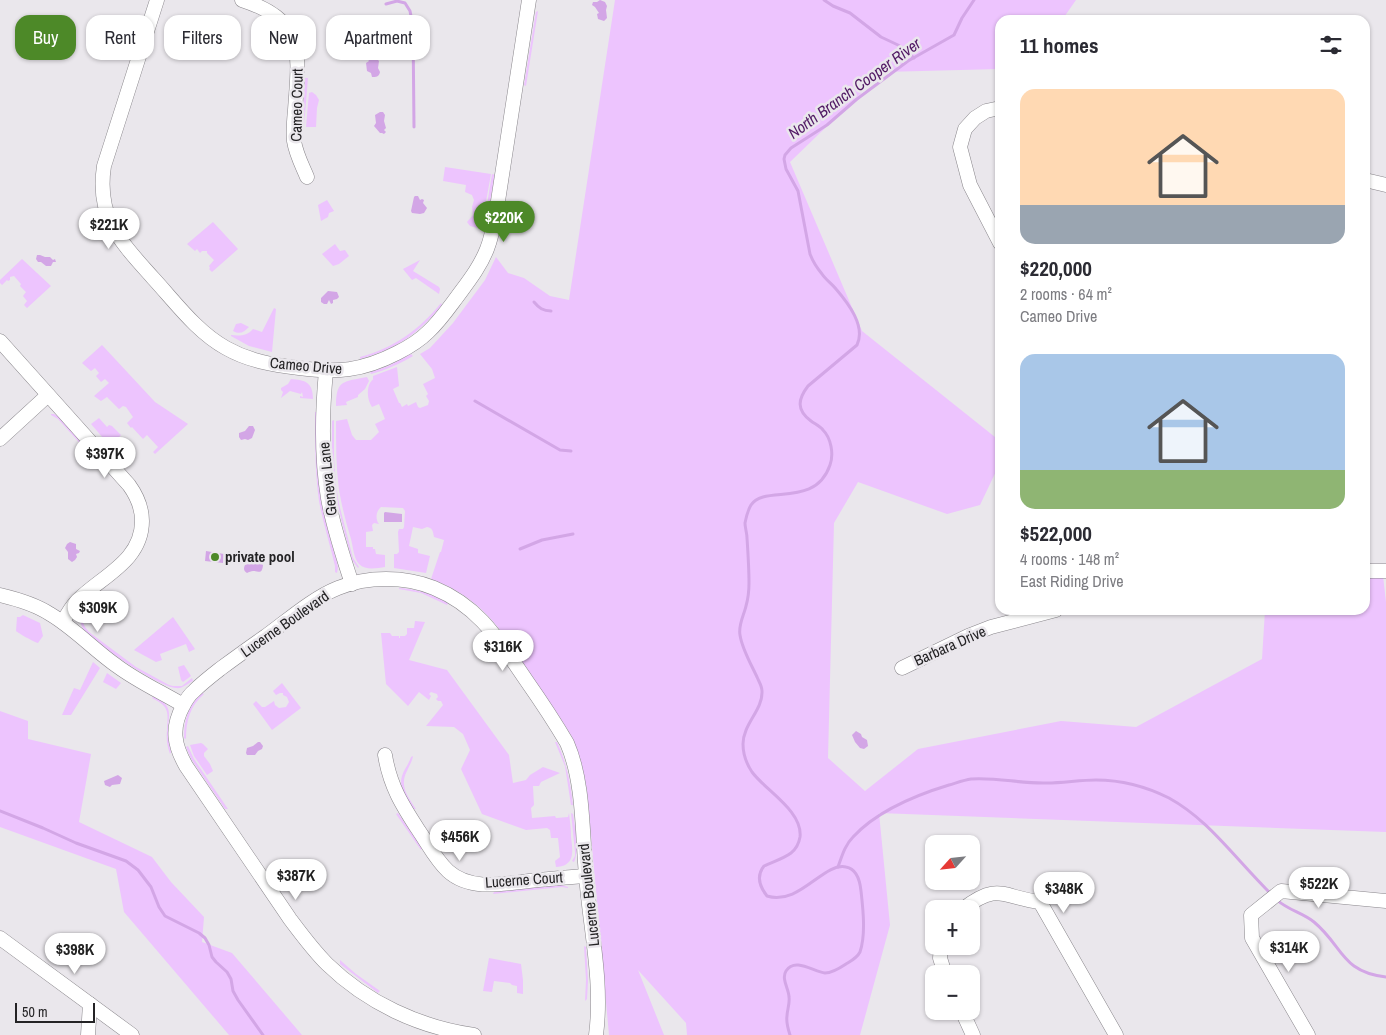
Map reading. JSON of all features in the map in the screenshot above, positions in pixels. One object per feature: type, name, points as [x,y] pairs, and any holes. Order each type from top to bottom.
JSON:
[{"type":"street","name":"Cameo Drive","points":[[157,0],[104,166],[103,194],[108,218],[113,230],[125,247],[184,313],[215,341],[230,350],[255,360],[282,366],[326,371],[350,370],[368,366],[384,360],[416,342],[443,317],[469,281],[485,254],[493,229],[501,187],[529,0]]},
{"type":"street","name":"Cameo Court","points":[[242,0],[271,12],[292,35],[296,46],[298,64],[294,138],[298,156],[307,177]]},
{"type":"street","points":[[995,109],[986,111],[975,118],[965,129],[960,147],[970,185],[995,234]]},
{"type":"street","points":[[1370,181],[1386,185]]},
{"type":"street","points":[[0,341],[134,491],[138,498],[142,516],[140,537],[130,556],[78,600],[62,622]]},
{"type":"street","name":"Geneva Lane","points":[[326,371],[324,429],[326,479],[334,525],[352,584]]},
{"type":"street","points":[[0,439],[48,395]]},
{"type":"street","points":[[1370,571],[1386,571]]},
{"type":"street","name":"Lucerne Boulevard","points":[[474,1035],[436,1027],[390,1009],[329,966],[290,919],[186,766],[176,746],[177,720],[183,705],[194,690],[280,625],[338,588],[374,580],[394,579],[436,588],[462,603],[476,613],[492,630],[557,726],[571,751],[578,781],[599,1006],[596,1035]]},
{"type":"street","points":[[0,595],[41,608],[62,622],[132,677],[183,705]]},
{"type":"street","name":"Barbara Drive","points":[[902,668],[968,636],[992,627],[1037,615]]},
{"type":"street","name":"Lucerne Court","points":[[385,755],[388,772],[402,804],[436,856],[454,875],[468,882],[488,884],[586,876]]},
{"type":"street","points":[[1308,1035],[1252,938],[1251,915],[1281,891],[1386,901]]},
{"type":"street","points":[[975,900],[991,893],[1003,892],[1040,902],[1116,1035]]},
{"type":"street","points":[[0,938],[132,1035]]},
{"type":"street","points":[[88,1035],[90,1004]]},
{"type":"street","points":[[966,1020],[973,1035]]},
{"type":"shaded area","points":[[600,0],[605,2],[607,6],[607,18],[604,21],[598,19],[597,14],[599,13],[592,5],[593,2]]},
{"type":"shaded area","points":[[615,0],[1076,0],[1066,15],[995,15],[995,69],[883,72],[790,162],[862,331],[995,437],[995,474],[980,505],[947,514],[858,482],[834,523],[828,758],[865,791],[918,749],[1061,721],[1136,727],[1262,659],[1265,615],[1370,615],[1370,576],[1383,576],[1386,602],[1386,832],[879,813],[890,925],[860,1035],[687,1035],[686,1023],[638,970],[664,1035],[609,1035],[587,791],[572,737],[491,618],[466,597],[450,587],[431,579],[444,540],[434,537],[430,528],[413,527],[409,546],[418,549],[418,553],[430,556],[426,573],[394,568],[394,554],[399,552],[398,532],[399,529],[404,527],[405,511],[403,508],[381,507],[377,515],[379,524],[374,523],[372,525],[373,531],[366,532],[366,547],[373,547],[376,554],[385,555],[385,567],[368,568],[357,562],[339,490],[337,464],[336,421],[347,419],[352,435],[356,440],[371,440],[379,432],[375,424],[385,419],[379,404],[372,407],[368,396],[368,389],[373,376],[397,367],[399,386],[393,389],[402,407],[416,402],[420,408],[428,405],[429,401],[426,396],[428,394],[423,384],[435,378],[432,369],[420,354],[430,348],[453,323],[485,280],[496,257],[508,273],[524,278],[550,296],[569,300]]},
{"type":"shaded area","points":[[538,11],[526,86],[524,85],[536,12]]},
{"type":"shaded area","points":[[369,61],[379,61],[379,75],[372,77],[371,73],[367,71],[366,63]]},
{"type":"shaded area","points":[[305,78],[308,78],[304,126],[302,126]]},
{"type":"shaded area","points":[[312,92],[319,100],[316,127],[306,127],[309,93]]},
{"type":"shaded area","points":[[383,112],[385,115],[386,128],[384,130],[386,132],[384,134],[380,133],[374,126],[376,123],[375,115]]},
{"type":"shaded area","points":[[445,167],[491,174],[481,229],[470,226],[467,222],[473,215],[472,207],[474,200],[472,195],[465,192],[466,185],[443,181]]},
{"type":"shaded area","points":[[492,174],[495,175],[485,230],[483,229]]},
{"type":"shaded area","points":[[415,196],[418,196],[420,200],[424,200],[423,203],[427,208],[424,213],[412,213]]},
{"type":"shaded area","points":[[327,200],[334,211],[321,221],[318,205]]},
{"type":"shaded area","points":[[213,222],[238,249],[212,272],[209,266],[214,260],[207,251],[200,253],[197,249],[195,251],[187,244]]},
{"type":"shaded area","points":[[335,244],[340,251],[345,250],[349,256],[333,266],[322,254]]},
{"type":"shaded area","points":[[37,255],[50,257],[53,260],[55,259],[56,262],[53,262],[51,266],[46,266],[38,262],[36,259]]},
{"type":"shaded area","points":[[22,259],[51,286],[27,308],[24,305],[27,301],[23,296],[26,292],[14,276],[10,277],[10,280],[7,280],[2,285],[0,283],[0,280]]},
{"type":"shaded area","points":[[420,260],[413,271],[439,287],[439,294],[416,278],[412,280],[403,269]]},
{"type":"shaded area","points":[[328,291],[337,292],[339,297],[333,300],[331,304],[329,300],[327,304],[324,304],[321,302],[321,298]]},
{"type":"shaded area","points":[[441,303],[442,305],[433,315],[406,339],[385,350],[360,359],[360,357],[384,349],[405,337],[424,322]]},
{"type":"shaded area","points":[[274,308],[276,309],[272,352],[249,346],[231,336],[246,334],[253,329],[262,332]]},
{"type":"shaded area","points":[[241,323],[249,327],[238,333],[233,331],[236,324]]},
{"type":"shaded area","points":[[102,345],[155,402],[188,424],[155,454],[153,452],[158,447],[147,435],[143,439],[127,423],[133,417],[126,407],[123,406],[119,409],[107,397],[101,401],[94,396],[109,383],[105,379],[101,382],[96,376],[99,373],[95,368],[91,371],[82,363]]},
{"type":"shaded area","points":[[411,354],[413,356],[382,371],[371,374],[370,372],[388,366]]},
{"type":"shaded area","points":[[367,377],[369,381],[358,397],[346,402],[347,405],[336,406],[336,397],[343,383]]},
{"type":"shaded area","points":[[291,379],[304,381],[310,385],[313,399],[300,398],[300,396],[303,397],[302,392],[301,394],[290,391],[281,398],[283,392],[281,388],[288,384]]},
{"type":"shaded area","points":[[315,412],[317,412],[320,490],[337,562],[337,573],[335,572],[319,501],[315,446]]},
{"type":"shaded area","points":[[51,414],[59,417],[95,460],[58,419]]},
{"type":"shaded area","points":[[99,418],[107,427],[109,425],[112,426],[121,435],[110,446],[91,424]]},
{"type":"shaded area","points":[[334,420],[334,458],[339,504],[353,558],[358,568],[352,560],[335,491],[332,455],[332,421]]},
{"type":"shaded area","points":[[249,426],[253,426],[255,430],[252,438],[241,440],[239,433],[245,431]]},
{"type":"shaded area","points":[[385,512],[402,514],[402,522],[384,522]]},
{"type":"shaded area","points":[[70,542],[76,544],[76,549],[80,551],[72,562],[68,559],[68,552],[65,548]]},
{"type":"shaded area","name":"private pool","points":[[206,551],[224,554],[223,563],[205,561]]},
{"type":"shaded area","points":[[260,562],[263,565],[261,571],[247,573],[245,571],[245,565]]},
{"type":"shaded area","points":[[399,588],[425,592],[448,603],[447,605],[421,593]]},
{"type":"shaded area","points":[[23,615],[40,623],[43,636],[38,643],[16,631],[17,617]]},
{"type":"shaded area","points":[[173,617],[195,649],[189,652],[186,644],[160,654],[162,660],[156,662],[134,650]]},
{"type":"shaded area","points":[[82,620],[89,632],[136,667],[173,686],[182,686],[192,678],[193,681],[178,688],[156,681],[102,646],[85,631],[80,621]]},
{"type":"shaded area","points":[[415,621],[425,622],[409,660],[447,670],[509,755],[513,783],[526,780],[530,775],[543,767],[560,773],[541,782],[539,786],[533,786],[534,805],[531,808],[532,818],[568,817],[569,813],[572,853],[567,864],[556,867],[555,861],[560,857],[558,838],[551,838],[550,830],[547,828],[526,830],[482,814],[461,769],[470,750],[463,734],[454,727],[426,726],[443,705],[441,701],[436,699],[438,697],[437,694],[431,692],[429,700],[419,692],[408,706],[386,684],[381,633],[390,633],[392,636],[399,636],[400,638],[400,636],[407,634],[407,628],[414,628]]},
{"type":"shaded area","points":[[93,662],[100,668],[71,715],[62,715],[74,688],[80,690]]},
{"type":"shaded area","points":[[184,665],[191,676],[183,682],[178,667]]},
{"type":"shaded area","points":[[107,673],[121,683],[116,689],[103,682]]},
{"type":"shaded area","points":[[282,683],[301,708],[272,730],[253,704],[256,701],[262,707],[265,707],[274,701],[275,705],[279,708],[286,707],[289,702],[287,697],[283,693],[276,695],[273,691]]},
{"type":"shaded area","points":[[202,693],[204,694],[195,704],[190,714],[186,739],[184,738],[184,731],[186,719],[193,703]]},
{"type":"shaded area","points":[[154,696],[167,706],[170,754],[167,745],[167,711],[162,704],[152,698]]},
{"type":"shaded area","points":[[0,711],[28,721],[28,739],[91,754],[79,822],[152,857],[171,882],[204,917],[202,942],[232,953],[302,1035],[229,1035],[124,912],[116,869],[0,827]]},
{"type":"shaded area","points":[[856,731],[867,740],[868,746],[864,749],[860,748],[855,742],[852,735]]},
{"type":"shaded area","points":[[258,742],[263,746],[262,749],[255,755],[247,755],[247,748]]},
{"type":"shaded area","points":[[555,742],[557,742],[566,765],[573,805],[571,805],[565,766]]},
{"type":"shaded area","points":[[201,743],[208,749],[204,756],[213,771],[207,775],[194,756],[190,745]]},
{"type":"shaded area","points":[[188,746],[194,759],[228,809],[225,809],[191,759],[186,747]]},
{"type":"shaded area","points":[[413,756],[405,776],[404,786],[416,809],[406,798],[401,785],[403,773]]},
{"type":"shaded area","points":[[118,775],[122,778],[120,784],[110,787],[105,785],[104,781]]},
{"type":"shaded area","points":[[398,813],[422,848],[421,850],[396,814]]},
{"type":"shaded area","points":[[571,813],[573,814],[577,851],[574,862],[572,861],[575,852]]},
{"type":"shaded area","points":[[561,885],[568,888],[493,894],[494,892]]},
{"type":"shaded area","points":[[584,946],[586,947],[588,981],[587,999],[585,1001],[586,980]]},
{"type":"shaded area","points":[[489,958],[521,964],[523,994],[517,993],[517,986],[494,981],[492,992],[483,991]]},
{"type":"shaded area","points":[[340,960],[380,991],[378,993],[340,964]]},
{"type":"waterway","points":[[824,0],[850,13],[881,37],[898,45],[914,58]]},
{"type":"waterway","name":"North Branch Cooper River","points":[[790,1035],[787,1021],[789,994],[784,977],[786,971],[794,965],[799,965],[828,973],[852,960],[860,952],[864,922],[859,880],[850,868],[837,867],[790,895],[779,897],[767,896],[764,892],[760,885],[759,877],[764,866],[785,857],[794,850],[800,839],[799,827],[796,818],[790,810],[752,772],[745,758],[743,748],[746,730],[759,704],[762,691],[762,687],[743,646],[740,631],[749,589],[745,523],[751,505],[758,499],[802,491],[813,487],[823,478],[831,461],[832,451],[830,442],[826,433],[803,413],[800,404],[802,395],[808,386],[857,345],[859,338],[857,323],[850,308],[820,272],[811,257],[798,191],[786,169],[784,159],[791,148],[827,125],[857,99],[908,61],[954,35],[974,0]]},
{"type":"waterway","points":[[386,4],[397,1],[405,3],[410,11],[413,26],[414,127]]},
{"type":"waterway","points":[[534,302],[541,309],[551,311]]},
{"type":"waterway","points":[[475,401],[560,450],[571,451]]},
{"type":"waterway","points":[[520,549],[542,540],[573,534]]},
{"type":"waterway","points":[[838,867],[844,851],[853,837],[873,819],[910,799],[936,789],[971,779],[1037,783],[1105,780],[1143,787],[1179,804],[1207,826],[1271,894]]},
{"type":"waterway","points":[[0,811],[76,843],[126,861],[138,870],[151,887],[165,916],[205,938],[212,957],[227,972],[238,1000],[263,1035]]},
{"type":"waterway","points":[[1277,900],[1314,922],[1324,931],[1351,964],[1360,970],[1386,977]]},
{"type":"place","name":"private pool","points":[[215,557]]}]
